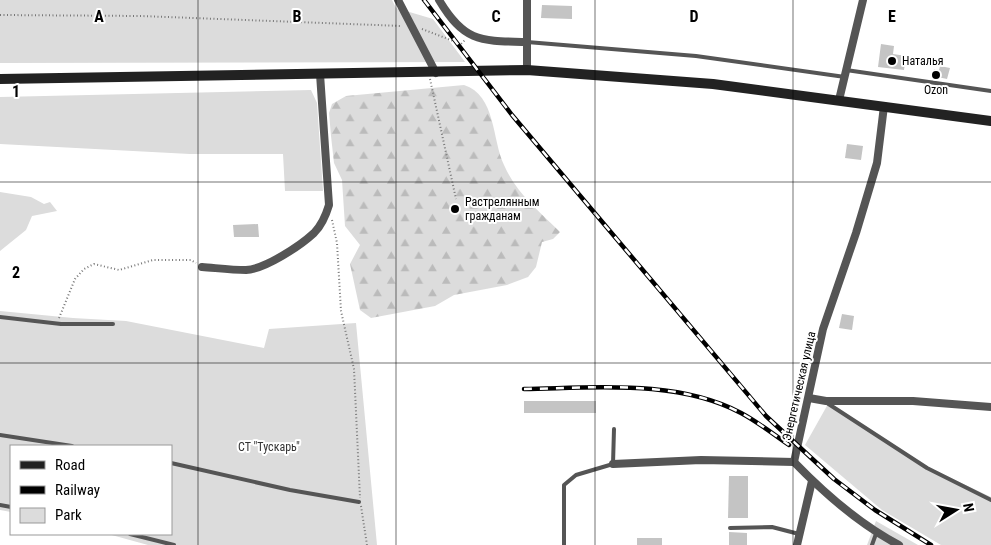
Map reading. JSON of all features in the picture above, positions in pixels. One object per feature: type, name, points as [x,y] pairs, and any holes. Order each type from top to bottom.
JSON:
[{"type":"main road","points":[[0,79],[527,70],[695,82],[991,121]]},
{"type":"street","points":[[398,0],[413,27],[432,73]]},
{"type":"street","points":[[438,0],[453,22],[470,36],[490,41],[526,42]]},
{"type":"street","points":[[527,0],[527,70]]},
{"type":"street","points":[[840,100],[862,0]]},
{"type":"street","points":[[202,267],[247,270],[278,257],[315,232],[324,221],[330,206],[320,74]]},
{"type":"street","name":"Энергетическая улица","points":[[794,462],[823,329],[856,234],[877,164],[884,106]]},
{"type":"street","points":[[809,398],[826,401],[913,402],[991,407]]},
{"type":"street","points":[[613,464],[702,460],[794,462],[812,481],[848,512],[899,545]]},
{"type":"street","points":[[797,545],[812,481]]},
{"type":"lane","points":[[526,42],[696,56],[991,91]]},
{"type":"lane","points":[[0,317],[54,323],[114,324]]},
{"type":"lane","points":[[826,401],[927,468],[991,500]]},
{"type":"lane","points":[[564,545],[564,485],[576,476],[613,464],[614,429]]},
{"type":"lane","points":[[0,435],[65,445]]},
{"type":"lane","points":[[172,464],[290,490],[359,502]]},
{"type":"lane","points":[[730,528],[772,527],[800,534]]},
{"type":"lane","points":[[872,545],[877,531]]},
{"type":"lane","points":[[134,535],[174,545]]},
{"type":"path","points":[[0,15],[141,16],[413,27],[461,44],[470,36]]},
{"type":"path","points":[[432,73],[456,199]]},
{"type":"path","points":[[330,206],[337,243],[341,311],[354,369],[357,456],[362,495],[359,502],[363,510],[367,545]]},
{"type":"path","points":[[54,323],[61,317],[75,279],[84,269],[94,264],[119,270],[153,260],[191,260],[202,267]]},
{"type":"green space","points":[[0,0],[392,0],[396,8],[433,19],[465,62],[0,63]]},
{"type":"green space","points":[[464,85],[474,90],[488,108],[500,155],[509,175],[529,201],[560,232],[553,239],[542,242],[536,267],[528,277],[507,285],[454,295],[435,306],[371,318],[360,310],[350,264],[360,245],[345,226],[342,180],[334,163],[331,136],[329,113],[332,104],[346,96]]},
{"type":"green space","points":[[311,90],[317,103],[323,191],[285,191],[283,154],[190,154],[0,144],[0,97]]},
{"type":"green space","points":[[0,192],[31,197],[44,204],[50,202],[57,211],[32,216],[26,230],[0,251]]},
{"type":"green space","name":"СТ \"Тускарь\"","points":[[0,311],[126,321],[264,348],[269,329],[356,323],[377,545],[148,545],[112,535],[172,535],[172,445],[10,445],[10,512],[0,510]]},
{"type":"green space","points":[[828,404],[921,464],[991,497],[991,545],[941,545],[882,510],[805,445]]},
{"type":"green space","points":[[876,521],[918,545],[867,545]]},
{"type":"building","points":[[542,5],[572,6],[572,19],[541,18]]},
{"type":"building","name":"Наталья","points":[[881,44],[894,46],[893,54],[906,56],[904,70],[878,67]]},
{"type":"building","points":[[940,66],[950,68],[947,79],[933,76],[934,69],[939,70]]},
{"type":"building","points":[[847,144],[863,146],[861,160],[845,158]]},
{"type":"building","points":[[258,224],[259,237],[234,237],[233,225]]},
{"type":"building","points":[[842,314],[854,316],[852,330],[839,328]]},
{"type":"building","points":[[524,401],[596,401],[596,413],[524,413]]},
{"type":"building","points":[[729,476],[748,476],[748,518],[728,518]]},
{"type":"building","points":[[729,532],[747,533],[747,545],[729,545]]},
{"type":"building","points":[[637,538],[662,538],[662,545],[637,545]]},
{"type":"railway","points":[[424,0],[512,115],[766,416],[834,479],[875,510],[931,545]]},
{"type":"railway","points":[[524,389],[635,388],[663,390],[690,395],[716,402],[741,413],[789,445]]},
{"type":"place","name":"Наталья","points":[[892,61]]},
{"type":"place","name":"Ozon","points":[[936,75]]},
{"type":"place","name":"Растрелянным гражданам","points":[[455,209]]}]
